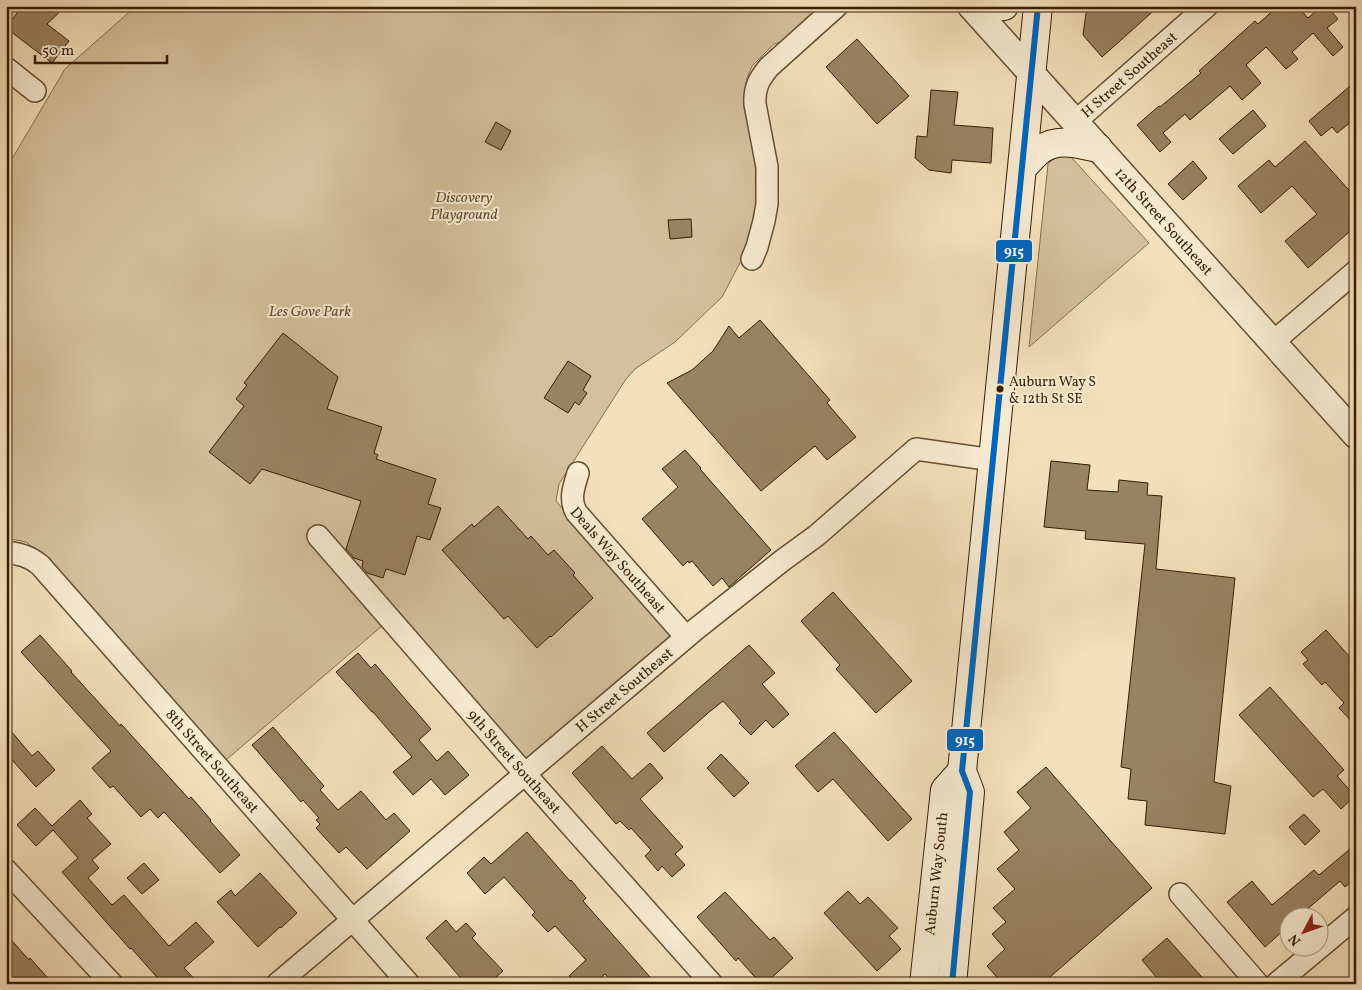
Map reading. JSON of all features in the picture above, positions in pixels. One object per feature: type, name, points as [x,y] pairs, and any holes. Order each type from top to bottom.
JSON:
[{"type":"main road","points":[[990,6],[1004,6]]},
{"type":"main road","name":"Auburn Way South","points":[[952,984],[970,792],[962,771],[1038,6]]},
{"type":"main road","points":[[1022,167],[1040,150],[1055,142],[1070,142],[1098,148]]},
{"type":"main road","name":"Auburn Way South","points":[[924,984],[945,790],[962,771]]},
{"type":"street","points":[[752,259],[757,247],[767,204],[768,167],[755,96],[757,84],[760,78],[777,60],[837,6]]},
{"type":"street","name":"12th Street Southeast","points":[[971,6],[1356,436]]},
{"type":"street","name":"H Street Southeast","points":[[1075,122],[1207,6]]},
{"type":"street","points":[[6,68],[35,91]]},
{"type":"street","points":[[1273,342],[1356,271]]},
{"type":"street","name":"H Street Southeast","points":[[277,984],[686,637],[822,530],[916,449],[993,460]]},
{"type":"street","name":"Deals Way Southeast","points":[[578,473],[572,495],[573,506],[576,512],[686,637]]},
{"type":"street","name":"9th Street Southeast","points":[[318,536],[525,774],[712,984]]},
{"type":"street","name":"8th Street Southeast","points":[[6,552],[20,554],[40,564],[409,984]]},
{"type":"street","points":[[6,870],[112,984]]},
{"type":"street","points":[[1180,894],[1258,984]]},
{"type":"street","points":[[1276,984],[1356,917]]},
{"type":"green space","name":"Les Gove Park","points":[[136,6],[826,6],[793,38],[774,44],[752,66],[747,78],[744,108],[762,182],[751,232],[741,261],[722,297],[675,342],[635,369],[626,379],[559,484],[556,501],[678,644],[525,774],[390,619],[226,760],[44,557],[26,542],[6,538],[6,169],[65,69]]},
{"type":"green space","points":[[1058,154],[1071,157],[1149,243],[1029,347],[1048,164]]},
{"type":"building","points":[[22,6],[66,6],[47,24],[69,41],[52,63],[6,28]]},
{"type":"building","points":[[1087,6],[1159,6],[1102,57],[1083,35]]},
{"type":"building","points":[[1278,6],[1297,6],[1308,18],[1322,6],[1327,6],[1338,19],[1327,28],[1343,47],[1333,56],[1313,33],[1292,52],[1298,59],[1286,69],[1266,47],[1246,65],[1261,83],[1242,100],[1230,86],[1190,120],[1185,114],[1163,133],[1171,142],[1160,152],[1137,125],[1201,73],[1199,71],[1255,21],[1258,24]]},
{"type":"building","points":[[857,39],[909,96],[877,124],[826,67]]},
{"type":"building","points":[[1356,81],[1356,118],[1337,133],[1332,127],[1321,136],[1309,121]]},
{"type":"building","points":[[931,90],[958,92],[954,125],[993,128],[991,163],[952,160],[951,173],[929,170],[915,158],[917,136],[927,137]]},
{"type":"building","points":[[1253,110],[1266,126],[1233,154],[1219,139]]},
{"type":"building","points":[[496,122],[511,131],[501,150],[485,142]]},
{"type":"building","points":[[1305,141],[1356,198],[1356,226],[1308,268],[1285,241],[1317,214],[1292,186],[1261,213],[1238,186],[1269,160],[1275,167]]},
{"type":"building","points":[[1193,161],[1207,178],[1183,200],[1168,184]]},
{"type":"building","points":[[691,219],[692,237],[670,239],[668,220]]},
{"type":"building","points":[[760,320],[830,400],[827,403],[856,437],[827,460],[815,446],[761,491],[667,383],[692,370],[713,351],[729,326],[739,338]]},
{"type":"building","points":[[283,333],[338,377],[327,409],[382,427],[374,453],[378,455],[376,459],[436,479],[428,504],[441,508],[430,540],[417,536],[405,575],[386,569],[383,578],[367,573],[362,567],[363,561],[354,558],[346,549],[361,501],[262,469],[250,484],[209,452],[244,406],[236,399],[247,385],[244,383]]},
{"type":"building","points":[[568,361],[591,376],[583,390],[587,393],[579,405],[575,402],[568,413],[544,398]]},
{"type":"building","points":[[685,450],[771,550],[729,587],[722,578],[713,586],[692,561],[689,563],[688,561],[683,566],[642,519],[678,487],[662,469]]},
{"type":"building","points":[[1051,461],[1090,465],[1087,490],[1118,492],[1119,480],[1148,483],[1147,495],[1162,496],[1156,569],[1235,578],[1214,782],[1231,786],[1225,834],[1145,825],[1147,801],[1128,799],[1131,769],[1121,767],[1145,544],[1085,539],[1086,531],[1044,527]]},
{"type":"building","points":[[498,506],[528,539],[531,536],[548,555],[554,550],[575,573],[573,575],[593,598],[537,648],[508,616],[504,619],[442,550],[472,524],[474,527]]},
{"type":"building","points":[[833,592],[912,681],[876,713],[836,669],[840,665],[801,621]]},
{"type":"building","points":[[1326,630],[1356,664],[1356,726],[1339,708],[1344,703],[1325,682],[1322,685],[1303,664],[1308,660],[1301,652]]},
{"type":"building","points":[[40,635],[120,726],[121,724],[189,799],[191,797],[240,855],[220,873],[164,812],[158,818],[150,809],[141,817],[113,786],[110,788],[92,768],[111,751],[21,652]]},
{"type":"building","points":[[749,645],[775,673],[762,684],[789,714],[773,728],[766,720],[751,735],[739,723],[741,721],[723,701],[664,752],[647,733]]},
{"type":"building","points":[[358,653],[371,668],[375,664],[431,729],[419,740],[437,761],[448,751],[469,775],[445,795],[431,779],[413,795],[393,772],[412,757],[336,672]]},
{"type":"building","points":[[1270,687],[1344,770],[1337,776],[1355,796],[1341,809],[1323,789],[1313,797],[1239,715]]},
{"type":"building","points":[[6,725],[32,756],[38,751],[55,770],[36,787],[6,753]]},
{"type":"building","points":[[273,727],[324,786],[320,790],[338,810],[361,791],[386,820],[394,813],[410,831],[367,869],[346,847],[339,853],[316,828],[320,824],[316,820],[319,818],[303,800],[301,802],[252,745]]},
{"type":"building","points":[[834,732],[912,819],[888,841],[833,779],[818,792],[795,766]]},
{"type":"building","points":[[602,746],[632,779],[650,763],[663,778],[640,799],[683,847],[675,854],[685,865],[672,877],[662,866],[658,871],[645,856],[651,850],[631,828],[629,830],[620,821],[616,824],[572,773]]},
{"type":"building","points":[[721,754],[749,783],[734,797],[707,768]]},
{"type":"building","points":[[1046,767],[1152,888],[1042,984],[1003,984],[987,966],[1005,949],[992,934],[1006,922],[993,908],[1015,889],[997,869],[1019,850],[1004,832],[1031,808],[1017,792]]},
{"type":"building","points":[[80,800],[92,814],[87,818],[111,844],[92,860],[99,868],[88,878],[112,905],[124,895],[169,946],[196,922],[214,942],[184,968],[199,984],[163,984],[62,872],[78,858],[53,830],[36,846],[17,825],[35,808],[52,826]]},
{"type":"building","points":[[1304,814],[1320,831],[1305,845],[1289,827]]},
{"type":"building","points":[[527,832],[571,880],[586,898],[583,901],[650,977],[643,984],[614,984],[605,974],[592,984],[576,984],[569,976],[586,960],[555,926],[548,932],[532,915],[535,912],[504,877],[485,894],[467,873],[484,857],[491,864]]},
{"type":"building","points":[[1356,844],[1356,878],[1345,887],[1340,881],[1309,908],[1280,908],[1280,934],[1265,947],[1227,902],[1252,881],[1272,905],[1314,870],[1319,875]]},
{"type":"building","points":[[144,863],[159,880],[142,894],[127,878]]},
{"type":"building","points":[[260,873],[297,913],[258,947],[217,902],[231,890],[235,896]]},
{"type":"building","points":[[848,891],[860,904],[868,897],[898,928],[889,936],[901,949],[877,971],[824,913]]},
{"type":"building","points":[[725,892],[770,940],[774,937],[793,958],[765,984],[761,984],[738,958],[736,961],[697,917]]},
{"type":"building","points":[[446,920],[456,932],[466,923],[476,934],[472,938],[503,971],[488,984],[466,984],[426,938]]},
{"type":"building","points":[[6,934],[53,984],[16,984],[6,973]]},
{"type":"building","points":[[1167,938],[1208,984],[1162,984],[1142,960]]},
{"type":"transit line","name":"915","points":[[952,984],[970,792],[962,771],[1038,6]]},
{"type":"place","name":"Auburn Way S & 12th St SE","points":[[1000,389]]},
{"type":"park label","name":"Discovery Playground","points":[[464,206]]}]
